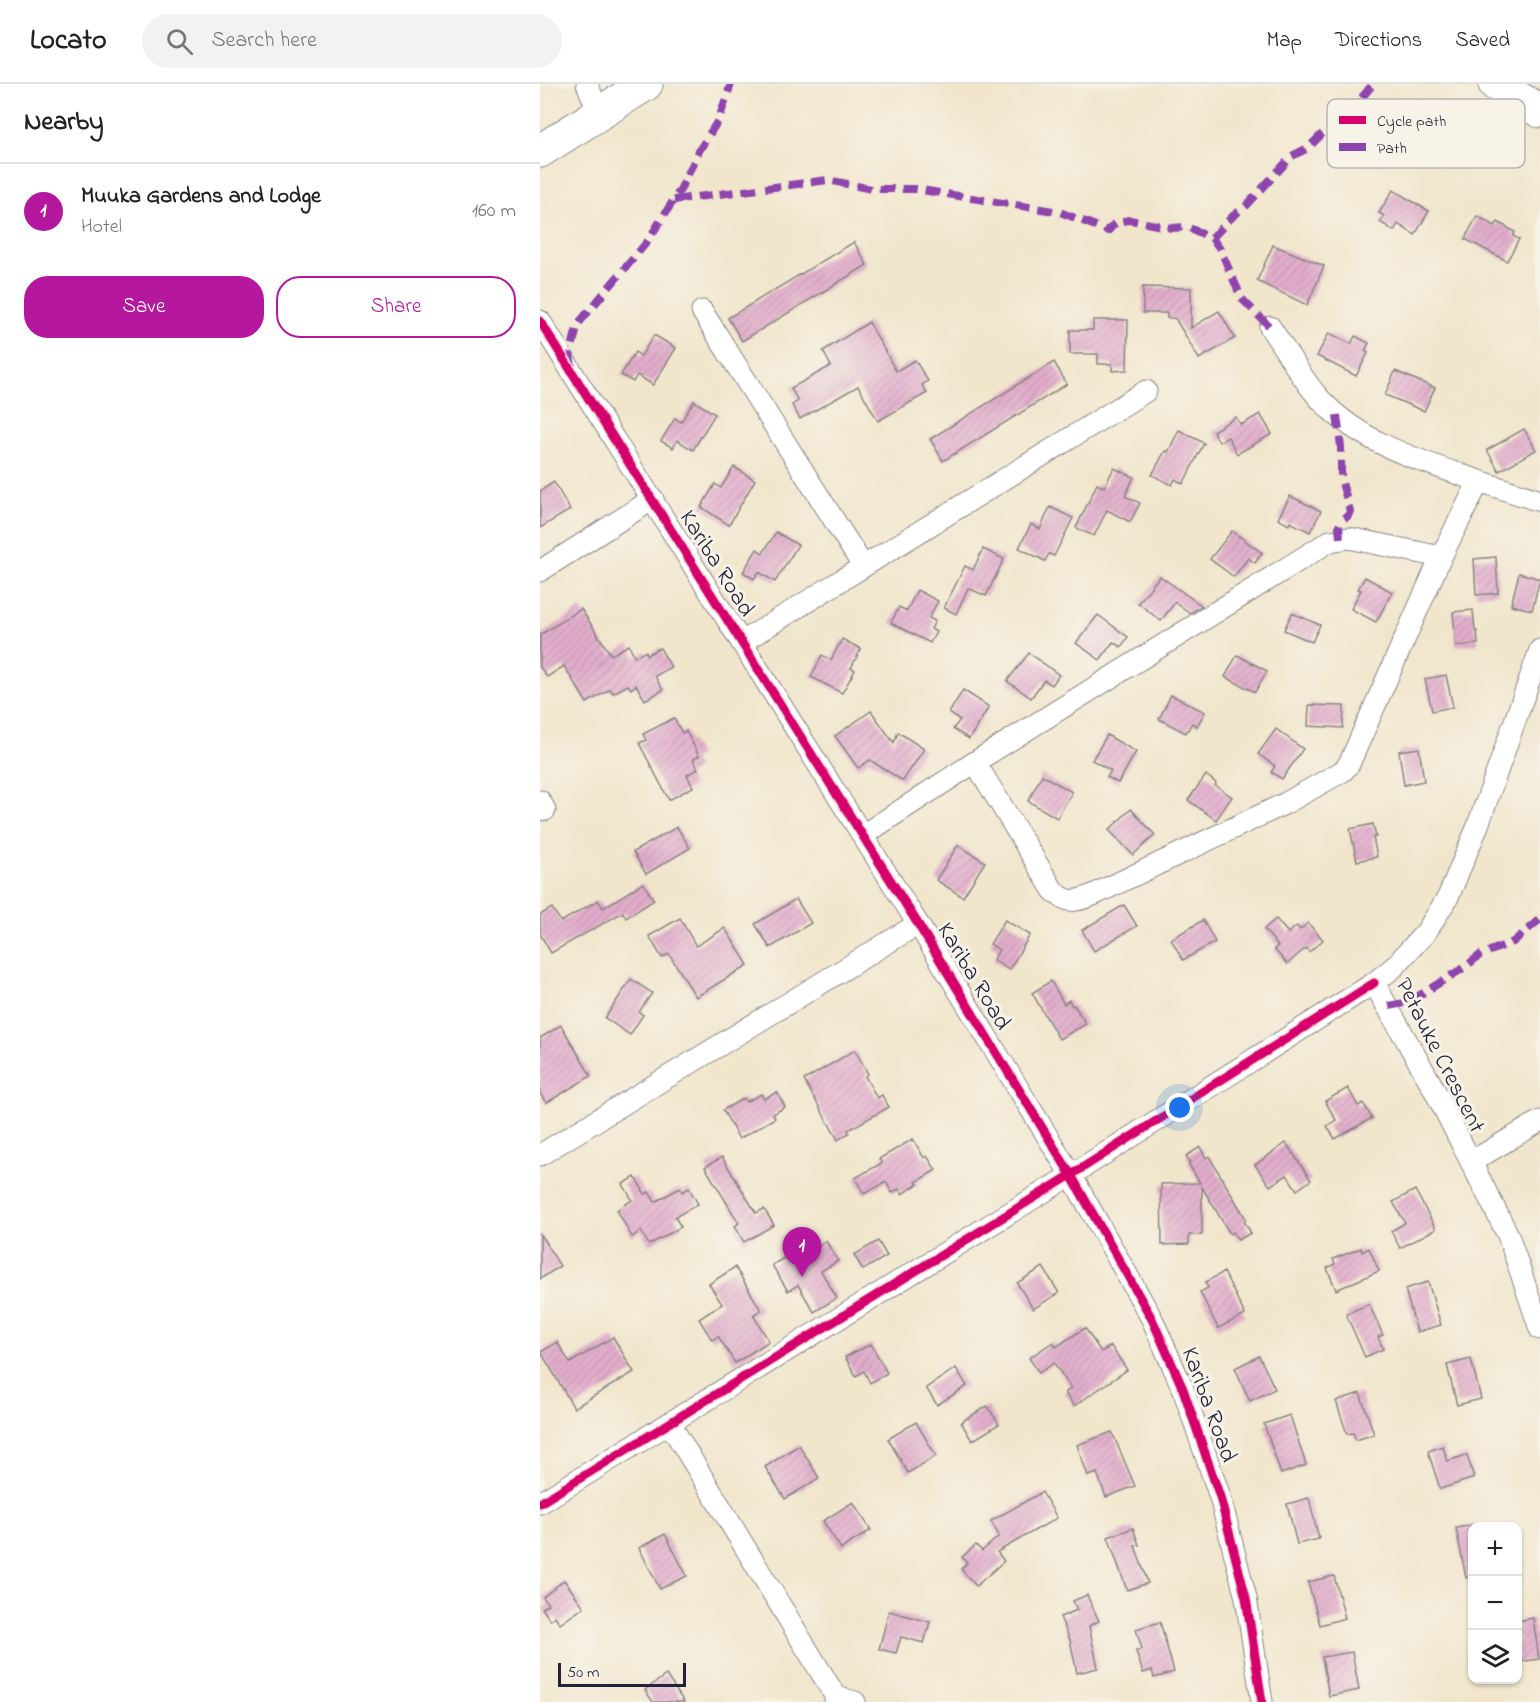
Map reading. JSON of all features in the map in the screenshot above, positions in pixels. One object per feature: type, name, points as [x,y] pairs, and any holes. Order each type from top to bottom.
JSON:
[{"type":"main road","points":[[540,151],[646,84]]},
{"type":"main road","points":[[1495,84],[1520,99]]},
{"type":"main road","points":[[1525,102],[1540,111]]},
{"type":"street","points":[[587,84],[600,114]]},
{"type":"street","points":[[702,311],[863,566]]},
{"type":"street","name":"Kariba Road","points":[[540,321],[918,924],[1071,1175],[1156,1328],[1170,1355],[1194,1418],[1220,1497],[1240,1568],[1262,1702]]},
{"type":"street","points":[[1270,327],[1314,393],[1352,427],[1394,449],[1540,501]]},
{"type":"street","points":[[742,642],[1146,391]]},
{"type":"street","points":[[975,762],[1053,890],[1061,897],[1071,901],[1093,895],[1286,803],[1343,771],[1349,764],[1441,557],[1479,481]]},
{"type":"street","points":[[540,571],[653,499]]},
{"type":"street","points":[[863,835],[975,762],[1330,541],[1349,538],[1441,557]]},
{"type":"street","name":"Petauke Crescent","points":[[1540,650],[1477,828],[1448,897],[1426,932],[1394,967],[1374,983],[1434,1089],[1514,1250],[1540,1329]]},
{"type":"street","points":[[540,1155],[918,924]]},
{"type":"street","points":[[540,1503],[1071,1175],[1374,983]]},
{"type":"street","points":[[1471,1162],[1540,1121]]},
{"type":"street","points":[[670,1424],[842,1700]]},
{"type":"building","points":[[1393,190],[1429,211],[1415,235],[1398,224],[1394,231],[1380,222],[1384,216],[1379,213]]},
{"type":"building","points":[[1477,216],[1495,226],[1498,222],[1515,232],[1513,236],[1519,239],[1507,261],[1465,239]]},
{"type":"building","points":[[854,242],[867,265],[742,341],[728,318]]},
{"type":"building","points":[[1273,245],[1324,266],[1307,305],[1257,281]]},
{"type":"building","points":[[1143,287],[1191,288],[1191,328],[1219,311],[1235,338],[1199,359],[1175,318],[1167,318],[1167,313],[1143,313]]},
{"type":"building","points":[[1093,320],[1128,320],[1127,370],[1112,371],[1112,364],[1098,364],[1098,354],[1070,354],[1070,330],[1093,330]]},
{"type":"building","points":[[869,322],[896,371],[915,360],[928,381],[922,385],[927,393],[878,421],[858,386],[800,419],[792,405],[798,401],[791,388],[831,366],[823,351]]},
{"type":"building","points":[[1329,333],[1351,344],[1355,336],[1369,343],[1365,351],[1368,353],[1356,376],[1317,356]]},
{"type":"building","points":[[654,335],[676,348],[653,385],[637,375],[633,382],[621,375],[635,352],[641,356]]},
{"type":"building","points":[[1054,362],[1067,384],[943,461],[930,439]]},
{"type":"building","points":[[1395,371],[1435,388],[1424,411],[1385,395]]},
{"type":"building","points":[[694,401],[715,414],[693,450],[677,440],[673,448],[661,441],[675,418],[681,422]]},
{"type":"building","points":[[1260,414],[1272,434],[1237,454],[1228,437],[1219,442],[1213,431],[1236,417],[1241,425]]},
{"type":"building","points":[[1524,429],[1536,450],[1499,471],[1487,450]]},
{"type":"building","points":[[1179,430],[1204,443],[1183,484],[1175,479],[1172,485],[1152,475],[1165,451],[1168,452]]},
{"type":"building","points":[[734,467],[755,480],[729,525],[701,507],[715,484],[721,488]]},
{"type":"building","points":[[1114,468],[1134,477],[1125,496],[1140,503],[1130,522],[1107,510],[1094,536],[1076,528],[1097,484],[1104,487]]},
{"type":"building","points":[[554,482],[570,510],[540,528],[540,491]]},
{"type":"building","points":[[1290,496],[1321,511],[1310,532],[1278,519]]},
{"type":"building","points":[[1050,507],[1073,518],[1054,556],[1049,554],[1045,561],[1019,548],[1031,524],[1040,529]]},
{"type":"building","points":[[1232,531],[1262,553],[1255,563],[1248,558],[1234,577],[1210,559]]},
{"type":"building","points":[[776,532],[798,545],[775,582],[759,572],[754,579],[743,572],[757,549],[763,553]]},
{"type":"building","points":[[983,549],[1004,559],[986,596],[968,588],[956,614],[944,608],[965,566],[973,570]]},
{"type":"building","points":[[1496,557],[1498,593],[1476,595],[1474,559]]},
{"type":"building","points":[[1519,573],[1540,579],[1532,610],[1511,605]]},
{"type":"building","points":[[1160,576],[1202,606],[1190,613],[1175,602],[1161,621],[1138,603]]},
{"type":"building","points":[[1365,577],[1392,592],[1376,622],[1351,609]]},
{"type":"building","points":[[917,590],[938,601],[929,618],[935,621],[931,629],[936,632],[930,643],[891,623],[899,607],[907,611]]},
{"type":"building","points":[[581,609],[611,655],[629,645],[635,657],[646,651],[647,655],[660,648],[671,667],[655,676],[663,690],[645,700],[636,685],[631,689],[628,685],[613,693],[610,689],[587,703],[564,666],[547,677],[540,667],[540,635]]},
{"type":"building","points":[[1473,610],[1478,644],[1456,646],[1453,612]]},
{"type":"building","points":[[1292,613],[1320,625],[1312,642],[1284,630]]},
{"type":"building","points":[[1098,615],[1128,637],[1121,647],[1113,642],[1100,660],[1076,643]]},
{"type":"building","points":[[842,639],[861,649],[851,668],[855,670],[842,693],[811,677],[822,655],[831,660]]},
{"type":"building","points":[[1029,653],[1059,675],[1052,685],[1044,680],[1031,698],[1007,681]]},
{"type":"building","points":[[1237,655],[1267,671],[1255,692],[1225,677]]},
{"type":"building","points":[[1446,675],[1453,707],[1432,711],[1425,679]]},
{"type":"building","points":[[963,690],[989,707],[969,739],[953,729],[960,720],[949,713]]},
{"type":"building","points":[[1171,695],[1205,712],[1197,726],[1192,723],[1186,733],[1159,719]]},
{"type":"building","points":[[1309,705],[1344,706],[1343,728],[1308,726]]},
{"type":"building","points":[[871,711],[894,743],[898,732],[924,749],[903,781],[870,760],[858,768],[835,736]]},
{"type":"building","points":[[674,718],[682,733],[686,731],[699,756],[693,759],[698,769],[687,775],[693,787],[669,800],[639,743],[646,740],[643,734]]},
{"type":"building","points":[[1276,729],[1303,749],[1282,779],[1271,772],[1275,766],[1258,754]]},
{"type":"building","points":[[1107,735],[1136,752],[1118,783],[1107,777],[1111,771],[1092,760]]},
{"type":"building","points":[[1419,748],[1424,781],[1404,785],[1399,751]]},
{"type":"building","points":[[1042,775],[1072,792],[1057,818],[1028,801]]},
{"type":"building","points":[[1206,775],[1216,783],[1215,785],[1232,797],[1216,820],[1188,800]]},
{"type":"building","points":[[1131,809],[1155,835],[1133,855],[1109,830]]},
{"type":"building","points":[[1373,824],[1377,857],[1357,861],[1350,829]]},
{"type":"building","points":[[677,827],[690,848],[646,874],[633,852]]},
{"type":"building","points":[[958,845],[985,862],[963,897],[936,880]]},
{"type":"building","points":[[643,883],[654,900],[626,918],[623,912],[551,953],[540,934],[540,915],[552,908],[561,922],[598,900],[603,908]]},
{"type":"building","points":[[796,899],[811,923],[770,948],[755,924]]},
{"type":"building","points":[[1124,905],[1137,926],[1094,951],[1082,930]]},
{"type":"building","points":[[680,918],[696,946],[725,928],[748,965],[696,997],[669,954],[662,958],[649,936]]},
{"type":"building","points":[[1276,919],[1288,933],[1297,926],[1300,930],[1308,923],[1323,940],[1309,952],[1306,948],[1287,964],[1274,949],[1278,946],[1264,929]]},
{"type":"building","points":[[1005,920],[1030,935],[1009,970],[993,960],[999,950],[990,944]]},
{"type":"building","points":[[1203,920],[1215,942],[1183,960],[1171,939]]},
{"type":"building","points":[[631,979],[652,993],[639,1012],[643,1015],[630,1035],[605,1018]]},
{"type":"building","points":[[1051,981],[1064,1004],[1069,1000],[1086,1024],[1059,1039],[1032,993]]},
{"type":"building","points":[[561,1025],[591,1076],[546,1103],[540,1093],[540,1038]]},
{"type":"building","points":[[855,1050],[868,1074],[865,1076],[877,1098],[882,1095],[889,1107],[848,1130],[849,1133],[838,1140],[804,1080]]},
{"type":"building","points":[[1348,1088],[1358,1106],[1363,1103],[1372,1118],[1335,1139],[1327,1126],[1336,1120],[1325,1101]]},
{"type":"building","points":[[777,1092],[785,1107],[773,1114],[775,1118],[739,1139],[723,1110],[744,1098],[746,1102],[761,1094],[764,1099]]},
{"type":"building","points":[[913,1139],[924,1158],[927,1156],[936,1170],[902,1194],[899,1189],[892,1193],[886,1182],[864,1194],[855,1178],[882,1163],[879,1159]]},
{"type":"building","points":[[1286,1143],[1311,1180],[1297,1190],[1287,1175],[1270,1186],[1255,1165]]},
{"type":"building","points":[[1200,1147],[1206,1158],[1209,1156],[1246,1219],[1244,1221],[1251,1233],[1238,1240],[1233,1232],[1230,1234],[1202,1187],[1202,1235],[1189,1235],[1189,1244],[1162,1245],[1161,1184],[1200,1183],[1186,1156]]},
{"type":"building","points":[[722,1157],[756,1213],[764,1209],[774,1225],[744,1242],[735,1226],[739,1223],[705,1167]]},
{"type":"building","points":[[635,1177],[645,1194],[649,1192],[655,1202],[680,1188],[682,1192],[689,1188],[698,1204],[675,1217],[681,1227],[649,1245],[641,1231],[632,1237],[617,1210],[632,1200],[623,1184]]},
{"type":"building","points":[[1415,1190],[1436,1229],[1400,1248],[1391,1231],[1405,1223],[1393,1202]]},
{"type":"building","points":[[540,1234],[560,1266],[540,1279]]},
{"type":"building","points":[[826,1241],[838,1261],[821,1271],[837,1298],[814,1312],[798,1285],[788,1291],[772,1265],[799,1249],[803,1256]]},
{"type":"building","points":[[878,1241],[887,1256],[863,1270],[854,1255]]},
{"type":"building","points":[[1361,1248],[1362,1252],[1369,1248],[1379,1271],[1336,1290],[1327,1268],[1335,1264],[1333,1259]]},
{"type":"building","points":[[735,1267],[761,1310],[753,1315],[769,1341],[735,1363],[718,1336],[712,1340],[699,1319],[722,1304],[709,1284]]},
{"type":"building","points":[[1043,1267],[1059,1293],[1033,1309],[1017,1283]]},
{"type":"building","points":[[1224,1272],[1245,1315],[1218,1328],[1200,1292],[1208,1288],[1205,1282]]},
{"type":"building","points":[[1428,1282],[1441,1325],[1417,1332],[1405,1289]]},
{"type":"building","points":[[1369,1304],[1383,1335],[1378,1337],[1383,1349],[1365,1357],[1346,1314]]},
{"type":"building","points":[[1085,1328],[1101,1352],[1111,1346],[1127,1370],[1074,1406],[1065,1393],[1071,1388],[1054,1363],[1039,1373],[1029,1358],[1053,1342],[1056,1347]]},
{"type":"building","points":[[613,1337],[634,1372],[574,1408],[541,1352],[557,1342],[570,1363]]},
{"type":"building","points":[[871,1344],[887,1373],[870,1383],[864,1371],[856,1376],[845,1357]]},
{"type":"building","points":[[1259,1356],[1275,1389],[1250,1401],[1235,1368]]},
{"type":"building","points":[[1471,1359],[1481,1399],[1457,1405],[1447,1365]]},
{"type":"building","points":[[956,1368],[967,1386],[937,1405],[926,1388]]},
{"type":"building","points":[[1360,1393],[1374,1434],[1356,1440],[1353,1433],[1347,1434],[1336,1401]]},
{"type":"building","points":[[987,1406],[999,1424],[972,1441],[961,1422]]},
{"type":"building","points":[[1290,1415],[1306,1465],[1281,1474],[1264,1424]]},
{"type":"building","points":[[916,1422],[936,1456],[908,1473],[888,1439]]},
{"type":"building","points":[[1112,1432],[1135,1486],[1106,1497],[1097,1473],[1088,1476],[1077,1445]]},
{"type":"building","points":[[799,1445],[819,1478],[785,1499],[765,1467]]},
{"type":"building","points":[[1443,1446],[1447,1461],[1467,1455],[1474,1478],[1440,1489],[1428,1451]]},
{"type":"building","points":[[1042,1492],[1057,1518],[997,1552],[1004,1561],[976,1586],[961,1569],[967,1563],[962,1557],[976,1545],[982,1551],[999,1536],[991,1521]]},
{"type":"building","points":[[1309,1498],[1319,1539],[1297,1544],[1287,1504]]},
{"type":"building","points":[[853,1502],[871,1530],[841,1549],[823,1521]]},
{"type":"building","points":[[1468,1526],[1468,1578],[1466,1578],[1456,1528]]},
{"type":"building","points":[[1133,1528],[1139,1545],[1135,1546],[1148,1583],[1127,1590],[1108,1537]]},
{"type":"building","points":[[665,1534],[687,1576],[660,1589],[639,1548]]},
{"type":"building","points":[[1334,1576],[1345,1618],[1320,1625],[1308,1582]]},
{"type":"building","points":[[564,1580],[584,1607],[560,1624],[555,1616],[550,1620],[542,1608],[548,1604],[543,1597]]},
{"type":"building","points":[[1087,1595],[1099,1621],[1089,1626],[1098,1668],[1077,1673],[1070,1640],[1060,1617],[1077,1610],[1073,1601]]},
{"type":"building","points":[[889,1611],[930,1622],[924,1643],[901,1637],[896,1653],[879,1649]]},
{"type":"building","points":[[1533,1618],[1539,1659],[1522,1661],[1522,1620]]},
{"type":"building","points":[[1160,1622],[1174,1672],[1154,1678],[1152,1670],[1143,1673],[1136,1651],[1142,1649],[1136,1629]]},
{"type":"building","points":[[1352,1652],[1359,1690],[1329,1696],[1322,1657]]},
{"type":"building","points":[[666,1675],[684,1702],[653,1702],[645,1690]]},
{"type":"marked path","points":[[572,367],[570,355],[578,324],[647,242],[680,190],[700,149],[719,119],[731,84]]},
{"type":"marked path","points":[[1361,99],[1373,84]]},
{"type":"marked path","points":[[1212,238],[1247,205],[1292,156],[1308,148],[1327,130]]},
{"type":"marked path","points":[[674,200],[828,180],[871,189],[915,189],[1060,212],[1108,231],[1116,222],[1130,220],[1172,228],[1187,227],[1212,238],[1220,249],[1242,299],[1270,327]]},
{"type":"marked path","points":[[1337,415],[1341,447],[1341,479],[1350,511],[1339,526],[1340,538]]},
{"type":"marked path","points":[[1389,1006],[1409,1002],[1480,955],[1513,942],[1540,919]]},
{"type":"cycle path","points":[[540,321],[918,924],[1071,1175],[1152,1319],[1183,1389],[1220,1497],[1246,1598],[1262,1702]]},
{"type":"cycle path","points":[[540,1503],[1071,1175],[1374,983]]},
{"type":"place","name":"Muuka Gardens and Lodge","points":[[802,1277]]}]
